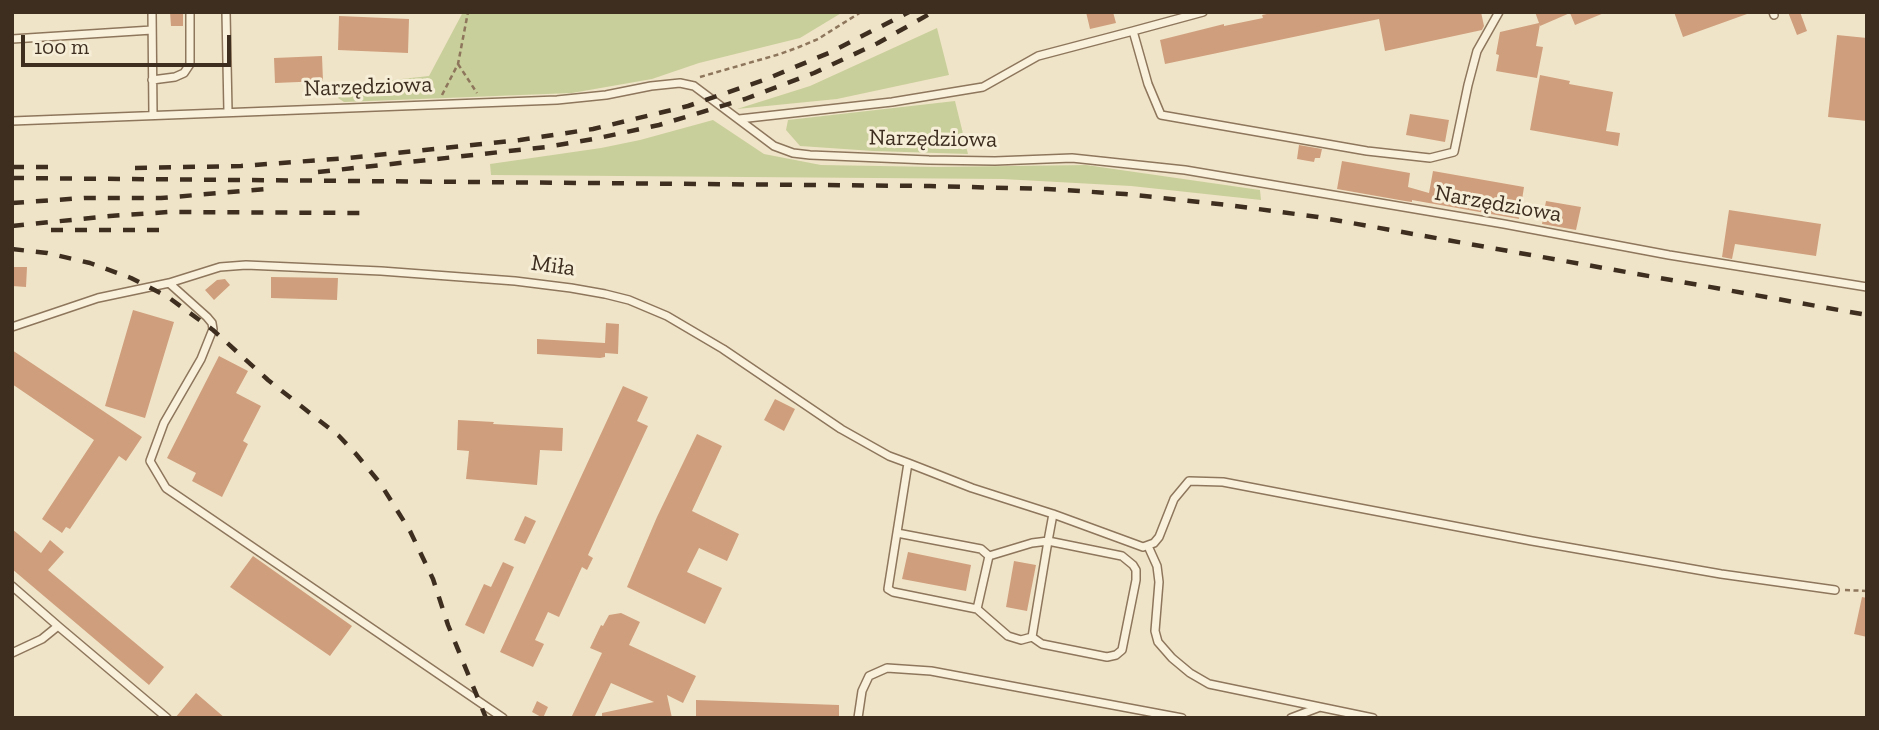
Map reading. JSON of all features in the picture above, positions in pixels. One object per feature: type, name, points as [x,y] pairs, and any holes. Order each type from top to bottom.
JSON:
[{"type":"lane","points":[[152,12],[153,115]]},
{"type":"lane","points":[[152,80],[175,77],[184,73],[190,64],[190,12]]},
{"type":"lane","points":[[226,12],[228,112]]},
{"type":"lane","points":[[739,119],[892,102],[983,87],[1038,56],[1203,12]]},
{"type":"lane","points":[[1133,31],[1147,84],[1161,115],[1367,151],[1430,158],[1454,152],[1477,51],[1499,12]]},
{"type":"lane","points":[[12,38],[152,30]]},
{"type":"lane","name":"Narzędziowa","points":[[12,121],[579,99],[663,84],[688,84],[774,146],[801,154],[995,161],[1072,158],[1161,167],[1867,287]]},
{"type":"lane","name":"Miła","points":[[12,327],[98,298],[169,283],[220,267],[246,265],[488,279],[605,294],[629,300],[667,316],[723,349],[841,429],[889,456],[972,488],[1143,547],[1147,546]]},
{"type":"lane","points":[[169,283],[207,317],[213,330],[201,359],[164,423],[150,461],[166,488],[503,718]]},
{"type":"lane","points":[[908,463],[888,589],[977,609],[1008,636],[1021,640],[1032,637]]},
{"type":"lane","points":[[1373,718],[1209,684],[1190,673],[1158,642],[1155,631],[1159,582],[1157,566],[1147,546],[1159,537],[1174,499],[1189,481],[1223,482],[1721,574],[1835,590]]},
{"type":"lane","points":[[1032,637],[1053,514]]},
{"type":"lane","points":[[897,533],[981,549],[989,556]]},
{"type":"lane","points":[[989,556],[1048,541],[1122,556],[1136,570],[1122,650],[1116,655],[1107,657],[1042,644],[1032,637]]},
{"type":"lane","points":[[977,609],[989,556]]},
{"type":"lane","points":[[12,586],[167,718]]},
{"type":"lane","points":[[12,653],[42,639],[58,626]]},
{"type":"lane","points":[[858,718],[862,691],[869,676],[887,668],[931,671],[1182,718]]},
{"type":"lane","points":[[1291,718],[1321,707]]},
{"type":"path","points":[[437,104],[458,64],[468,12]]},
{"type":"path","points":[[688,84],[710,73],[799,47],[818,39],[861,12]]},
{"type":"path","points":[[458,64],[484,103]]},
{"type":"path","points":[[1835,590],[1867,591]]},
{"type":"green space","points":[[463,12],[843,12],[800,38],[699,63],[652,79],[572,93],[344,102],[338,98],[337,86],[429,76]]},
{"type":"green space","points":[[937,28],[949,75],[837,99],[737,109],[810,86]]},
{"type":"green space","points":[[955,101],[968,154],[800,146],[786,130],[788,120]]},
{"type":"green space","points":[[713,120],[764,154],[821,165],[1086,165],[1260,190],[1261,200],[1131,186],[1002,179],[491,175],[490,164],[601,148]]},
{"type":"building","points":[[170,12],[183,12],[183,26],[171,26]]},
{"type":"building","points":[[1086,12],[1113,12],[1116,23],[1090,29]]},
{"type":"building","points":[[1276,12],[1481,12],[1484,26],[1482,30],[1385,51],[1379,19],[1165,64],[1160,40],[1224,24],[1263,18],[1262,15]]},
{"type":"building","points":[[1535,12],[1604,13],[1575,25],[1570,13],[1540,24],[1536,46],[1543,47],[1537,78],[1496,71],[1500,32],[1539,23]]},
{"type":"building","points":[[1674,12],[1747,12],[1747,14],[1683,37]]},
{"type":"building","points":[[1788,12],[1800,12],[1807,31],[1797,35]]},
{"type":"building","points":[[339,16],[409,19],[408,53],[338,50]]},
{"type":"building","points":[[1837,35],[1867,38],[1867,121],[1828,117]]},
{"type":"building","points":[[322,56],[323,81],[275,83],[274,58]]},
{"type":"building","points":[[1540,75],[1570,81],[1569,84],[1613,92],[1606,131],[1620,133],[1618,146],[1530,130]]},
{"type":"building","points":[[1410,114],[1449,120],[1445,142],[1406,135]]},
{"type":"building","points":[[1299,145],[1322,149],[1320,158],[1315,158],[1314,162],[1297,159]]},
{"type":"building","points":[[1342,161],[1410,173],[1408,187],[1429,193],[1433,171],[1524,187],[1519,219],[1337,189]]},
{"type":"building","points":[[1546,201],[1581,207],[1576,230],[1542,224]]},
{"type":"building","points":[[1729,210],[1821,224],[1816,256],[1735,244],[1732,259],[1722,257]]},
{"type":"building","points":[[12,267],[27,267],[26,287],[12,286]]},
{"type":"building","points":[[271,277],[338,278],[337,300],[271,298]]},
{"type":"building","points":[[225,279],[230,285],[214,300],[205,290],[217,280]]},
{"type":"building","points":[[133,310],[174,322],[145,418],[105,406]]},
{"type":"building","points":[[606,323],[619,324],[618,354],[605,353],[605,357],[600,358],[537,354],[537,339],[605,343]]},
{"type":"building","points":[[12,350],[142,437],[126,461],[119,456],[70,529],[66,527],[62,533],[42,519],[94,440],[12,384]]},
{"type":"building","points":[[219,356],[248,371],[236,393],[261,406],[243,441],[248,444],[222,497],[192,481],[196,473],[167,458]]},
{"type":"building","points":[[623,386],[648,397],[637,421],[648,426],[588,555],[593,558],[587,570],[582,567],[559,617],[548,612],[535,640],[544,644],[533,667],[500,652]]},
{"type":"building","points":[[775,399],[795,409],[784,431],[764,420]]},
{"type":"building","points":[[458,420],[563,428],[562,451],[540,450],[537,485],[466,479],[469,451],[457,450]]},
{"type":"building","points":[[697,434],[722,446],[692,511],[739,534],[727,561],[699,548],[687,572],[722,588],[705,624],[627,587]]},
{"type":"building","points":[[525,516],[536,521],[525,544],[514,540]]},
{"type":"building","points":[[12,529],[41,553],[50,540],[64,552],[48,570],[164,667],[149,685],[12,569]]},
{"type":"building","points":[[908,552],[971,565],[966,591],[902,579]]},
{"type":"building","points":[[253,556],[352,626],[330,656],[230,587]]},
{"type":"building","points":[[1014,561],[1036,565],[1027,611],[1006,607]]},
{"type":"building","points":[[503,562],[514,567],[484,634],[465,625],[484,584],[491,587]]},
{"type":"building","points":[[1862,597],[1867,598],[1867,637],[1854,634]]},
{"type":"building","points":[[621,613],[640,622],[629,645],[696,676],[683,703],[667,695],[672,718],[602,718],[602,713],[654,702],[611,683],[594,718],[571,718],[602,653],[590,648],[609,615]]},
{"type":"building","points":[[196,693],[225,718],[175,718]]},
{"type":"building","points":[[696,700],[839,705],[839,718],[696,718]]},
{"type":"building","points":[[537,701],[548,707],[543,718],[532,712]]},
{"type":"railway","points":[[135,168],[241,166],[348,158],[520,140],[593,129],[688,106],[764,80],[831,52],[909,12]]},
{"type":"railway","points":[[318,172],[546,147],[659,125],[745,99],[814,73],[878,43],[933,12]]},
{"type":"railway","points":[[12,167],[54,167]]},
{"type":"railway","points":[[12,178],[930,186],[1125,194],[1318,217],[1867,315]]},
{"type":"railway","points":[[12,203],[84,198],[161,198],[266,189]]},
{"type":"railway","points":[[12,226],[169,212],[367,213]]},
{"type":"railway","points":[[51,230],[168,230]]},
{"type":"railway","points":[[12,249],[47,253],[90,263],[131,278],[168,297],[213,330],[268,380],[339,436],[380,483],[410,531],[433,579],[448,625],[486,718]]}]
